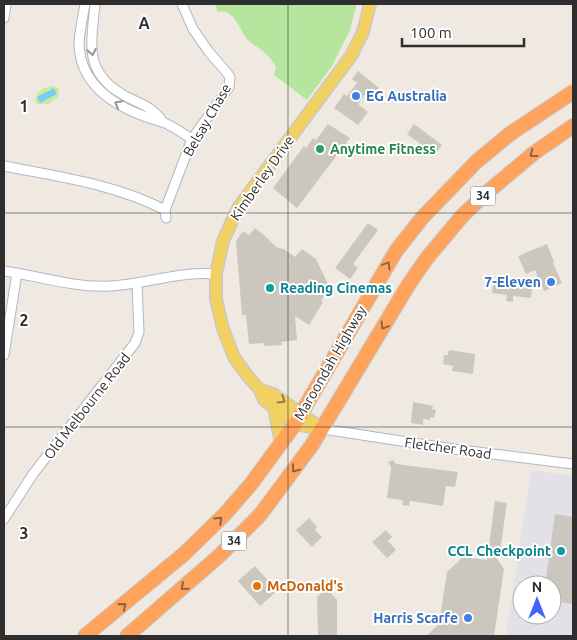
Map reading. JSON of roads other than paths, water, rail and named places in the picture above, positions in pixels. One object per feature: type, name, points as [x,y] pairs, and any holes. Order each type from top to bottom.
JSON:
[{"type":"highway","name":"Maroondah Highway","points":[[85,636],[184,554],[225,514],[251,484],[299,419],[396,251],[422,218],[476,162],[512,132],[573,92]]},
{"type":"highway","name":"Maroondah Highway","points":[[126,636],[219,556],[260,515],[323,429],[409,284],[443,238],[484,195],[534,153],[573,126]]},
{"type":"main road","name":"Kimberley Drive","points":[[323,429],[274,408],[264,400],[260,390],[234,357],[226,339],[216,299],[216,274],[223,241],[238,208],[351,56],[363,32],[370,4]]},
{"type":"main road","name":"Kimberley Drive","points":[[260,390],[273,394],[299,419]]},
{"type":"main road","points":[[274,408],[281,444]]},
{"type":"street","points":[[4,18],[6,4]]},
{"type":"street","points":[[84,4],[79,44],[82,62],[91,81],[113,103],[152,120],[163,122],[192,139]]},
{"type":"street","points":[[95,4],[91,52],[103,79],[121,94],[157,113],[163,122]]},
{"type":"street","name":"Belsay Chase","points":[[4,166],[110,188],[132,195],[166,214],[192,139],[229,87],[230,77],[193,29],[182,4]]},
{"type":"street","points":[[4,271],[92,286],[138,283],[198,273],[216,274]]},
{"type":"street","points":[[4,356],[17,273]]},
{"type":"street","name":"Old Melbourne Road","points":[[4,518],[27,483],[135,343],[139,332],[138,283]]},
{"type":"street","name":"Fletcher Road","points":[[323,429],[452,449],[573,464]]},
{"type":"water","points":[[54,88],[57,94],[40,103],[37,97]]},
{"type":"place","name":"EG Australia","points":[[356,96]]},
{"type":"place","name":"Anytime Fitness","points":[[320,149]]},
{"type":"place","name":"7-Eleven","points":[[551,282]]},
{"type":"place","name":"Reading Cinemas","points":[[270,288]]},
{"type":"place","name":"CCL Checkpoint","points":[[561,551]]},
{"type":"place","name":"McDonald's","points":[[257,586]]},
{"type":"place","name":"Harris Scarfe","points":[[468,618]]}]
